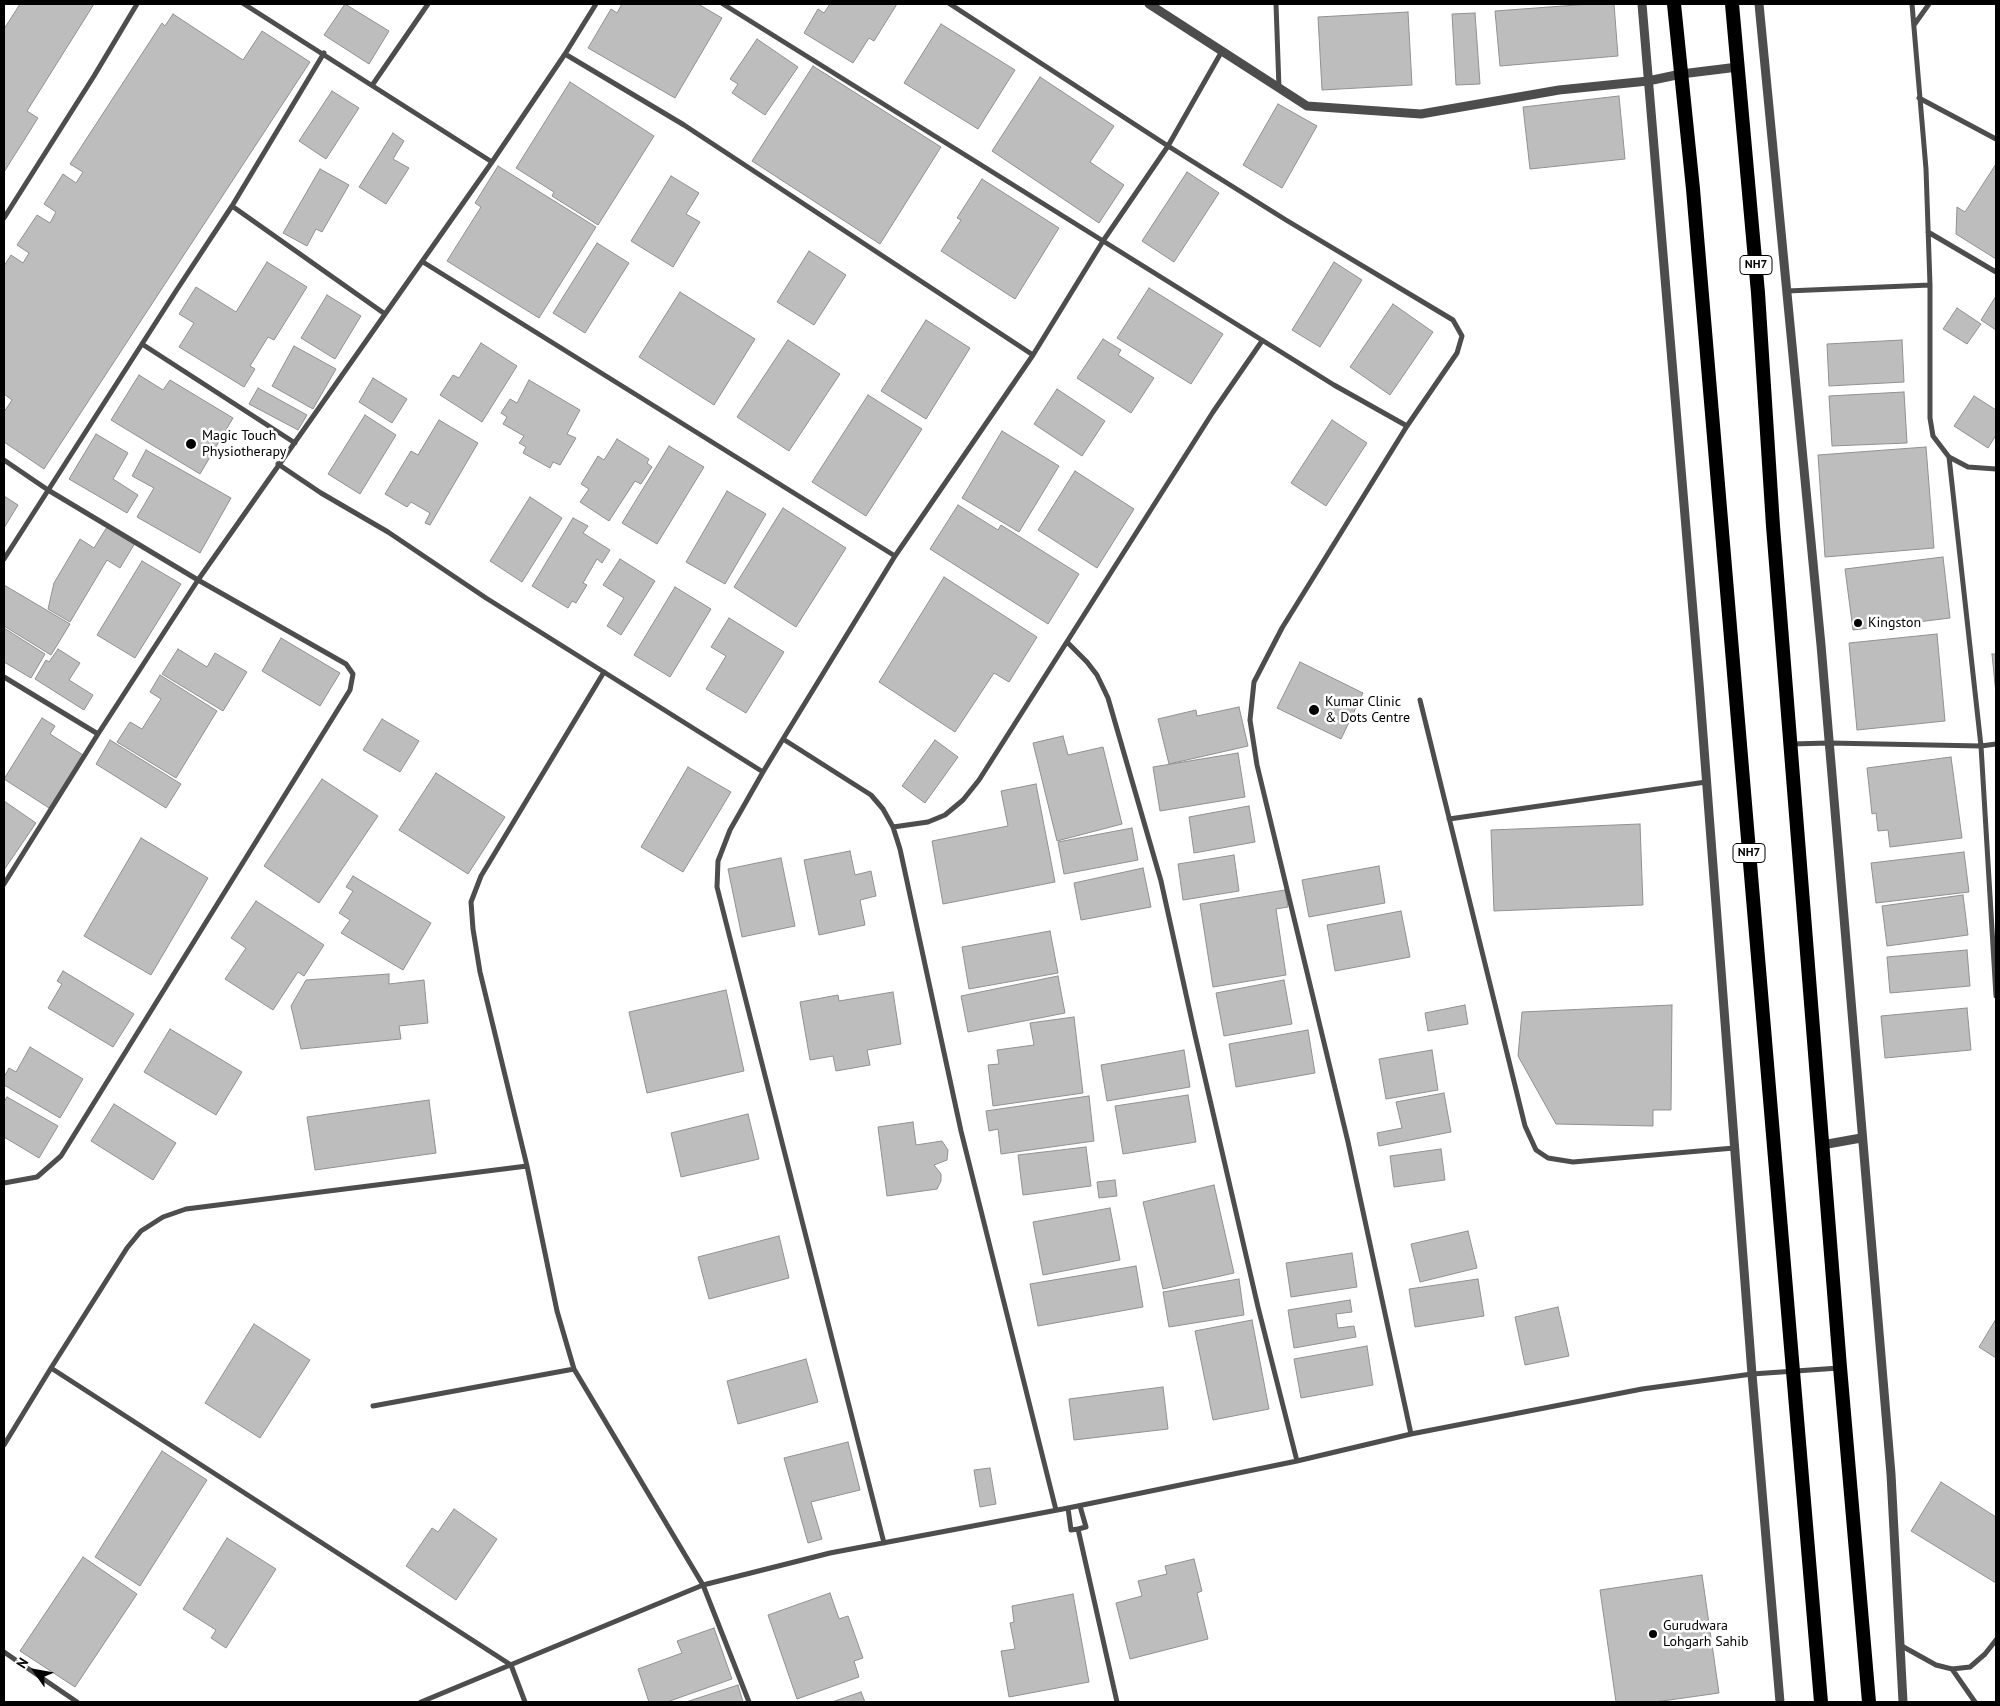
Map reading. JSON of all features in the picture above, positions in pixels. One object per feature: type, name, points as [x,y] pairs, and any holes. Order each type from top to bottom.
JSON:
[{"type":"highway","name":"NH7","points":[[1674,4],[1693,198],[1821,1702]]},
{"type":"highway","name":"NH7","points":[[1732,4],[1758,293],[1773,526],[1840,1368],[1869,1702]]},
{"type":"street","points":[[4,218],[137,4]]},
{"type":"street","points":[[244,4],[373,84],[492,162]]},
{"type":"street","points":[[373,84],[428,4]]},
{"type":"street","points":[[4,884],[198,580],[278,464],[295,443],[423,262],[565,54],[596,4]]},
{"type":"street","points":[[723,4],[1262,341],[1334,385],[1407,426]]},
{"type":"street","points":[[950,4],[1168,146],[1286,220],[1453,320],[1462,336],[1457,353],[1407,426],[1282,628],[1254,682],[1250,720],[1257,765],[1348,1142],[1411,1434]]},
{"type":"street","points":[[1148,4],[1307,106],[1421,114],[1559,90],[1648,81],[1681,74],[1738,67]]},
{"type":"street","points":[[1276,4],[1279,88]]},
{"type":"street","points":[[1642,4],[1780,1702]]},
{"type":"street","points":[[1759,4],[1820,635],[1861,1138],[1891,1474],[1903,1702]]},
{"type":"street","points":[[1912,4],[1926,169],[1930,285],[1930,418],[1933,436],[1949,456],[1968,466],[1996,469]]},
{"type":"street","points":[[1914,25],[1929,4]]},
{"type":"street","points":[[884,1543],[717,887],[718,861],[730,830],[763,772],[895,556],[1033,355],[1103,241],[1168,146],[1222,51]]},
{"type":"street","points":[[4,559],[232,206],[324,53]]},
{"type":"street","points":[[565,54],[700,136],[1033,355]]},
{"type":"street","points":[[1919,98],[1996,139]]},
{"type":"street","points":[[232,206],[386,314]]},
{"type":"street","points":[[1928,232],[1996,272]]},
{"type":"street","points":[[423,262],[895,556]]},
{"type":"street","points":[[1788,291],[1930,285]]},
{"type":"street","points":[[893,827],[928,822],[945,815],[963,800],[979,780],[1068,643],[1213,412],[1262,341]]},
{"type":"street","points":[[142,344],[295,443]]},
{"type":"street","points":[[1949,456],[1981,746],[1994,917],[1996,996]]},
{"type":"street","points":[[4,460],[48,490],[198,580],[346,664],[353,674],[350,690],[61,1156],[37,1177],[4,1183]]},
{"type":"street","points":[[278,464],[321,493],[388,532],[486,598],[763,772]]},
{"type":"street","points":[[1068,643],[1097,675],[1108,698],[1162,880],[1195,1035],[1258,1307],[1297,1461]]},
{"type":"street","points":[[604,672],[481,876],[471,902],[473,929],[480,972],[527,1166],[557,1311],[574,1369],[703,1584],[750,1702]]},
{"type":"street","points":[[4,677],[98,734]]},
{"type":"street","points":[[1420,700],[1525,1126],[1536,1150],[1548,1158],[1573,1162],[1734,1148]]},
{"type":"street","points":[[783,740],[871,795],[883,808],[893,827],[900,849],[961,1131],[1056,1510]]},
{"type":"street","points":[[1791,744],[1981,746],[1996,744]]},
{"type":"street","points":[[1450,819],[1706,782]]},
{"type":"street","points":[[1822,1145],[1861,1138]]},
{"type":"street","points":[[4,1445],[126,1248],[141,1231],[163,1217],[186,1210],[527,1166]]},
{"type":"street","points":[[51,1368],[511,1665],[525,1702]]},
{"type":"street","points":[[420,1702],[703,1584],[830,1553],[1080,1506],[1297,1461],[1411,1434],[1642,1389],[1752,1374],[1840,1368]]},
{"type":"street","points":[[373,1406],[574,1369]]},
{"type":"street","points":[[1068,1508],[1071,1530],[1086,1528],[1080,1506]]},
{"type":"street","points":[[1078,1529],[1116,1702]]},
{"type":"street","points":[[1900,1645],[1936,1665],[1952,1668],[1970,1667],[1985,1654],[1996,1640]]},
{"type":"street","points":[[4,1652],[77,1702]]},
{"type":"street","points":[[1952,1668],[1975,1702]]},
{"type":"building","points":[[20,4],[94,4],[27,111],[38,118],[4,172],[4,29]]},
{"type":"building","points":[[345,4],[389,31],[369,64],[324,35]]},
{"type":"building","points":[[622,4],[698,4],[722,18],[675,98],[588,48],[611,9],[617,13]]},
{"type":"building","points":[[830,4],[897,4],[874,41],[869,38],[853,63],[804,33],[818,9],[824,13]]},
{"type":"building","points":[[1614,4],[1618,56],[1500,66],[1495,11]]},
{"type":"building","points":[[1408,12],[1412,85],[1322,90],[1318,17]]},
{"type":"building","points":[[1475,13],[1480,84],[1456,85],[1452,14]]},
{"type":"building","points":[[173,14],[243,60],[262,31],[310,62],[44,469],[4,442],[4,412],[12,400],[4,394],[4,266],[11,255],[23,263],[29,253],[17,245],[37,215],[50,223],[56,212],[44,204],[63,174],[76,183],[83,172],[70,164],[162,23],[165,26]]},
{"type":"building","points":[[941,24],[1015,70],[978,129],[904,83]]},
{"type":"building","points":[[757,39],[798,67],[765,115],[732,93],[738,84],[730,79]]},
{"type":"building","points":[[813,66],[941,147],[880,244],[752,161]]},
{"type":"building","points":[[1040,77],[1114,126],[1090,162],[1124,185],[1099,223],[992,151]]},
{"type":"building","points":[[570,82],[654,136],[598,225],[552,196],[554,192],[516,168]]},
{"type":"building","points":[[332,91],[359,108],[326,159],[299,141]]},
{"type":"building","points":[[1619,96],[1625,159],[1530,169],[1523,107]]},
{"type":"building","points":[[1278,104],[1317,126],[1282,188],[1243,165]]},
{"type":"building","points":[[393,133],[404,141],[393,159],[409,168],[386,204],[359,187]]},
{"type":"building","points":[[1996,164],[1996,259],[1956,234],[1957,207],[1965,212]]},
{"type":"building","points":[[498,166],[596,227],[539,318],[447,261],[481,207],[475,203]]},
{"type":"building","points":[[320,169],[349,185],[322,232],[316,229],[307,246],[283,233]]},
{"type":"building","points":[[1187,172],[1219,193],[1174,262],[1142,241]]},
{"type":"building","points":[[671,176],[699,193],[686,214],[700,222],[673,267],[631,241]]},
{"type":"building","points":[[982,179],[1059,228],[1015,299],[941,251],[961,220],[957,218]]},
{"type":"building","points":[[597,243],[629,263],[585,333],[553,313]]},
{"type":"building","points":[[809,251],[846,275],[814,325],[777,302]]},
{"type":"building","points":[[267,262],[307,287],[274,340],[268,337],[250,366],[255,369],[244,387],[179,347],[194,323],[179,314],[196,287],[236,312]]},
{"type":"building","points":[[1334,262],[1362,280],[1320,347],[1292,330]]},
{"type":"building","points":[[1149,288],[1223,334],[1191,384],[1117,338]]},
{"type":"building","points":[[680,292],[755,339],[714,405],[639,357]]},
{"type":"building","points":[[327,295],[361,316],[335,359],[301,338]]},
{"type":"building","points":[[1996,296],[1996,330],[1981,320]]},
{"type":"building","points":[[1393,304],[1433,332],[1390,395],[1350,367]]},
{"type":"building","points":[[1957,308],[1981,324],[1967,344],[1943,329]]},
{"type":"building","points":[[926,320],[970,348],[926,419],[881,391]]},
{"type":"building","points":[[1103,339],[1121,350],[1118,355],[1154,378],[1131,413],[1077,378]]},
{"type":"building","points":[[788,340],[840,374],[789,451],[737,417]]},
{"type":"building","points":[[1902,340],[1904,382],[1829,386],[1827,344]]},
{"type":"building","points":[[481,343],[517,366],[482,422],[440,395],[453,375],[459,378]]},
{"type":"building","points":[[294,346],[336,369],[313,409],[272,386]]},
{"type":"building","points":[[139,375],[163,390],[170,380],[233,418],[200,474],[111,420]]},
{"type":"building","points":[[373,378],[407,399],[392,423],[359,402]]},
{"type":"building","points":[[529,380],[580,410],[567,434],[576,438],[560,465],[553,462],[550,468],[523,453],[526,447],[519,443],[524,436],[503,424],[507,417],[501,413],[510,399],[517,403]]},
{"type":"building","points":[[258,388],[307,415],[298,430],[249,404]]},
{"type":"building","points":[[1057,389],[1105,421],[1082,456],[1034,424]]},
{"type":"building","points":[[1904,392],[1907,443],[1832,446],[1829,396]]},
{"type":"building","points":[[868,395],[922,429],[866,516],[812,482]]},
{"type":"building","points":[[1974,396],[1996,410],[1996,435],[1988,448],[1954,426]]},
{"type":"building","points":[[365,415],[396,435],[360,494],[328,474]]},
{"type":"building","points":[[439,420],[478,443],[430,525],[425,523],[430,513],[411,502],[407,507],[385,494],[411,451],[418,455]]},
{"type":"building","points":[[1332,420],[1367,443],[1326,506],[1291,483]]},
{"type":"building","points":[[1002,431],[1059,466],[1019,532],[962,498]]},
{"type":"building","points":[[96,434],[128,453],[113,479],[138,495],[127,513],[69,479]]},
{"type":"building","points":[[617,439],[649,459],[647,463],[652,467],[641,484],[635,481],[609,521],[580,502],[589,489],[581,484],[598,456],[604,460]]},
{"type":"building","points":[[669,446],[704,467],[657,544],[622,523]]},
{"type":"building","points":[[1926,447],[1934,548],[1825,557],[1818,455]]},
{"type":"building","points":[[146,450],[231,498],[200,553],[137,517],[154,488],[132,476]]},
{"type":"building","points":[[1075,471],[1134,509],[1097,568],[1038,530]]},
{"type":"building","points":[[727,491],[766,514],[725,584],[686,562]]},
{"type":"building","points":[[4,496],[18,505],[4,528]]},
{"type":"building","points":[[530,497],[562,518],[522,582],[490,561]]},
{"type":"building","points":[[958,505],[998,530],[1001,525],[1079,574],[1048,624],[930,549]]},
{"type":"building","points":[[783,508],[846,548],[796,627],[734,587]]},
{"type":"building","points":[[573,518],[588,526],[583,533],[610,550],[602,563],[597,559],[583,583],[587,585],[576,603],[572,601],[568,608],[532,586]]},
{"type":"building","points":[[107,527],[135,543],[120,568],[107,560],[70,622],[48,609],[54,583],[80,539],[94,548]]},
{"type":"building","points":[[1943,557],[1950,618],[1853,630],[1845,569]]},
{"type":"building","points":[[620,559],[655,581],[621,635],[607,626],[624,598],[603,585]]},
{"type":"building","points":[[142,561],[181,584],[135,658],[97,635]]},
{"type":"building","points":[[944,577],[1037,637],[1009,682],[994,673],[955,732],[879,682]]},
{"type":"building","points":[[4,585],[70,624],[51,655],[4,626]]},
{"type":"building","points":[[675,587],[711,609],[670,677],[634,655]]},
{"type":"building","points":[[729,618],[784,652],[746,713],[706,689],[726,656],[711,647]]},
{"type":"building","points":[[4,628],[45,654],[31,678],[4,662]]},
{"type":"building","points":[[1937,634],[1945,721],[1857,730],[1849,643]]},
{"type":"building","points":[[281,638],[340,673],[320,706],[262,671]]},
{"type":"building","points":[[58,649],[80,663],[69,680],[93,695],[84,710],[35,679],[46,660],[49,662]]},
{"type":"building","points":[[178,649],[207,667],[215,653],[247,672],[223,711],[162,674]]},
{"type":"building","points":[[1992,654],[1996,654],[1996,694]]},
{"type":"building","points":[[1300,662],[1363,693],[1341,739],[1277,708]]},
{"type":"building","points":[[160,675],[217,711],[176,778],[117,742],[130,722],[142,729],[161,699],[150,692]]},
{"type":"building","points":[[1239,707],[1248,746],[1169,764],[1158,719],[1196,710],[1197,716]]},
{"type":"building","points":[[42,718],[55,726],[50,734],[83,755],[49,808],[4,779]]},
{"type":"building","points":[[382,719],[419,741],[400,772],[363,750]]},
{"type":"building","points":[[1063,736],[1068,755],[1103,747],[1122,824],[1057,841],[1033,743]]},
{"type":"building","points":[[110,740],[181,784],[166,808],[96,764]]},
{"type":"building","points":[[935,740],[958,757],[925,803],[902,786]]},
{"type":"building","points":[[1238,753],[1245,797],[1160,811],[1153,767]]},
{"type":"building","points":[[1951,757],[1962,838],[1890,847],[1888,830],[1878,831],[1876,813],[1872,814],[1867,768]]},
{"type":"building","points":[[688,767],[731,792],[683,872],[641,847]]},
{"type":"building","points":[[436,773],[505,817],[468,874],[399,830]]},
{"type":"building","points":[[322,779],[378,816],[319,903],[264,866]]},
{"type":"building","points":[[1036,784],[1055,882],[943,904],[932,841],[1008,826],[1001,791]]},
{"type":"building","points":[[4,801],[36,823],[4,870]]},
{"type":"building","points":[[1249,806],[1255,842],[1194,853],[1189,817]]},
{"type":"building","points":[[1640,824],[1643,905],[1494,911],[1491,830]]},
{"type":"building","points":[[1132,828],[1138,860],[1064,874],[1058,842]]},
{"type":"building","points":[[141,838],[208,878],[151,975],[84,936]]},
{"type":"building","points":[[850,851],[855,875],[871,871],[876,896],[860,900],[865,925],[819,935],[804,860]]},
{"type":"building","points":[[1964,852],[1969,892],[1876,903],[1871,863]]},
{"type":"building","points":[[1234,855],[1239,891],[1183,900],[1178,864]]},
{"type":"building","points":[[781,858],[795,926],[742,937],[728,869]]},
{"type":"building","points":[[1379,866],[1385,903],[1309,917],[1302,880]]},
{"type":"building","points":[[1143,868],[1151,907],[1081,920],[1074,883]]},
{"type":"building","points":[[353,876],[431,923],[403,970],[341,933],[350,920],[339,913],[353,891],[346,887]]},
{"type":"building","points":[[1285,890],[1288,907],[1276,909],[1286,975],[1213,987],[1200,904]]},
{"type":"building","points":[[1963,895],[1968,935],[1887,946],[1882,906]]},
{"type":"building","points":[[256,901],[324,945],[304,976],[298,972],[273,1010],[225,979],[246,948],[231,938]]},
{"type":"building","points":[[1401,911],[1410,957],[1335,971],[1327,925]]},
{"type":"building","points":[[1050,931],[1058,973],[969,989],[962,947]]},
{"type":"building","points":[[1967,950],[1970,986],[1890,993],[1887,957]]},
{"type":"building","points":[[63,971],[134,1014],[113,1047],[48,1008],[62,984],[57,981]]},
{"type":"building","points":[[389,974],[389,984],[424,980],[428,1023],[399,1026],[401,1039],[301,1049],[291,1006],[306,980]]},
{"type":"building","points":[[1058,976],[1065,1013],[968,1032],[961,996]]},
{"type":"building","points":[[1284,980],[1292,1024],[1224,1036],[1216,993]]},
{"type":"building","points":[[726,990],[744,1071],[647,1093],[629,1012]]},
{"type":"building","points":[[893,992],[901,1044],[867,1050],[870,1065],[836,1071],[833,1056],[810,1060],[800,1002],[838,995],[839,1001]]},
{"type":"building","points":[[1465,1005],[1468,1024],[1428,1031],[1425,1013]]},
{"type":"building","points":[[1672,1005],[1671,1110],[1653,1110],[1653,1126],[1556,1124],[1518,1056],[1522,1012]]},
{"type":"building","points":[[1967,1008],[1971,1050],[1885,1058],[1881,1016]]},
{"type":"building","points":[[1074,1017],[1083,1093],[993,1106],[988,1065],[999,1064],[997,1050],[1034,1045],[1030,1023]]},
{"type":"building","points":[[170,1029],[242,1072],[216,1115],[144,1072]]},
{"type":"building","points":[[1308,1030],[1315,1073],[1236,1087],[1229,1044]]},
{"type":"building","points":[[30,1047],[83,1079],[60,1118],[4,1085],[4,1077],[9,1068],[16,1072]]},
{"type":"building","points":[[1184,1050],[1190,1087],[1107,1101],[1101,1065]]},
{"type":"building","points":[[1432,1050],[1438,1090],[1386,1099],[1379,1059]]},
{"type":"building","points":[[1444,1093],[1451,1132],[1379,1146],[1377,1133],[1402,1128],[1396,1102]]},
{"type":"building","points":[[1188,1095],[1196,1142],[1123,1154],[1115,1106]]},
{"type":"building","points":[[1089,1096],[1094,1141],[1001,1154],[998,1129],[989,1131],[986,1111]]},
{"type":"building","points":[[7,1097],[58,1126],[39,1158],[4,1137],[4,1102]]},
{"type":"building","points":[[429,1100],[436,1153],[315,1170],[307,1117]]},
{"type":"building","points":[[114,1104],[176,1143],[153,1180],[91,1141]]},
{"type":"building","points":[[748,1114],[759,1159],[681,1177],[671,1133]]},
{"type":"building","points":[[913,1122],[916,1145],[942,1141],[948,1150],[947,1160],[934,1165],[941,1174],[941,1181],[937,1189],[887,1196],[878,1127]]},
{"type":"building","points":[[1086,1147],[1091,1186],[1023,1195],[1018,1155]]},
{"type":"building","points":[[1441,1149],[1445,1180],[1394,1187],[1390,1156]]},
{"type":"building","points":[[1115,1180],[1117,1196],[1099,1198],[1097,1182]]},
{"type":"building","points":[[1214,1185],[1234,1273],[1163,1289],[1143,1202]]},
{"type":"building","points":[[1110,1208],[1120,1260],[1043,1275],[1033,1222]]},
{"type":"building","points":[[1468,1231],[1477,1268],[1420,1282],[1411,1244]]},
{"type":"building","points":[[779,1236],[789,1278],[709,1299],[698,1257]]},
{"type":"building","points":[[1352,1253],[1357,1287],[1291,1297],[1286,1263]]},
{"type":"building","points":[[1136,1266],[1143,1307],[1038,1326],[1030,1284]]},
{"type":"building","points":[[1239,1279],[1244,1315],[1169,1327],[1163,1292]]},
{"type":"building","points":[[1478,1279],[1484,1316],[1415,1327],[1409,1289]]},
{"type":"building","points":[[1350,1300],[1352,1312],[1336,1314],[1338,1328],[1354,1326],[1356,1337],[1294,1348],[1288,1310]]},
{"type":"building","points":[[1558,1307],[1569,1356],[1525,1365],[1515,1317]]},
{"type":"building","points":[[1996,1319],[1996,1358],[1979,1347]]},
{"type":"building","points":[[1252,1320],[1269,1409],[1213,1420],[1195,1331]]},
{"type":"building","points":[[254,1324],[310,1360],[260,1438],[205,1403]]},
{"type":"building","points":[[1367,1346],[1373,1385],[1301,1398],[1294,1359]]},
{"type":"building","points":[[806,1359],[818,1402],[738,1424],[727,1381]]},
{"type":"building","points":[[1163,1387],[1168,1429],[1074,1440],[1069,1399]]},
{"type":"building","points":[[848,1442],[860,1490],[811,1502],[822,1539],[808,1543],[784,1458]]},
{"type":"building","points":[[162,1451],[207,1480],[140,1586],[95,1557]]},
{"type":"building","points":[[990,1468],[996,1504],[980,1507],[974,1470]]},
{"type":"building","points":[[1941,1482],[1996,1517],[1996,1583],[1911,1531]]},
{"type":"building","points":[[454,1509],[497,1539],[456,1600],[406,1566],[432,1528],[438,1532]]},
{"type":"building","points":[[227,1538],[276,1569],[226,1648],[211,1638],[216,1630],[183,1609]]},
{"type":"building","points":[[83,1557],[137,1594],[75,1687],[20,1651]]},
{"type":"building","points":[[1194,1559],[1202,1591],[1197,1593],[1208,1639],[1130,1659],[1116,1603],[1142,1596],[1138,1581],[1167,1574],[1165,1566]]},
{"type":"building","points":[[1702,1575],[1719,1693],[1655,1702],[1616,1702],[1600,1590]]},
{"type":"building","points":[[830,1593],[839,1619],[848,1616],[863,1658],[854,1661],[859,1677],[797,1699],[768,1615]]},
{"type":"building","points":[[1073,1594],[1089,1682],[1009,1697],[1001,1651],[1015,1649],[1010,1623],[1014,1622],[1012,1606]]},
{"type":"building","points":[[714,1628],[732,1679],[667,1702],[649,1702],[638,1669],[682,1653],[677,1641]]},
{"type":"building","points":[[738,1685],[743,1702],[686,1702]]},
{"type":"building","points":[[861,1692],[865,1702],[832,1702]]},
{"type":"place","name":"Magic Touch Physiotherapy","points":[[191,444]]},
{"type":"place","name":"Kingston","points":[[1858,623]]},
{"type":"place","name":"Kumar Clinic & Dots Centre","points":[[1314,710]]},
{"type":"place","name":"Gurudwara Lohgarh Sahib","points":[[1653,1634]]}]
